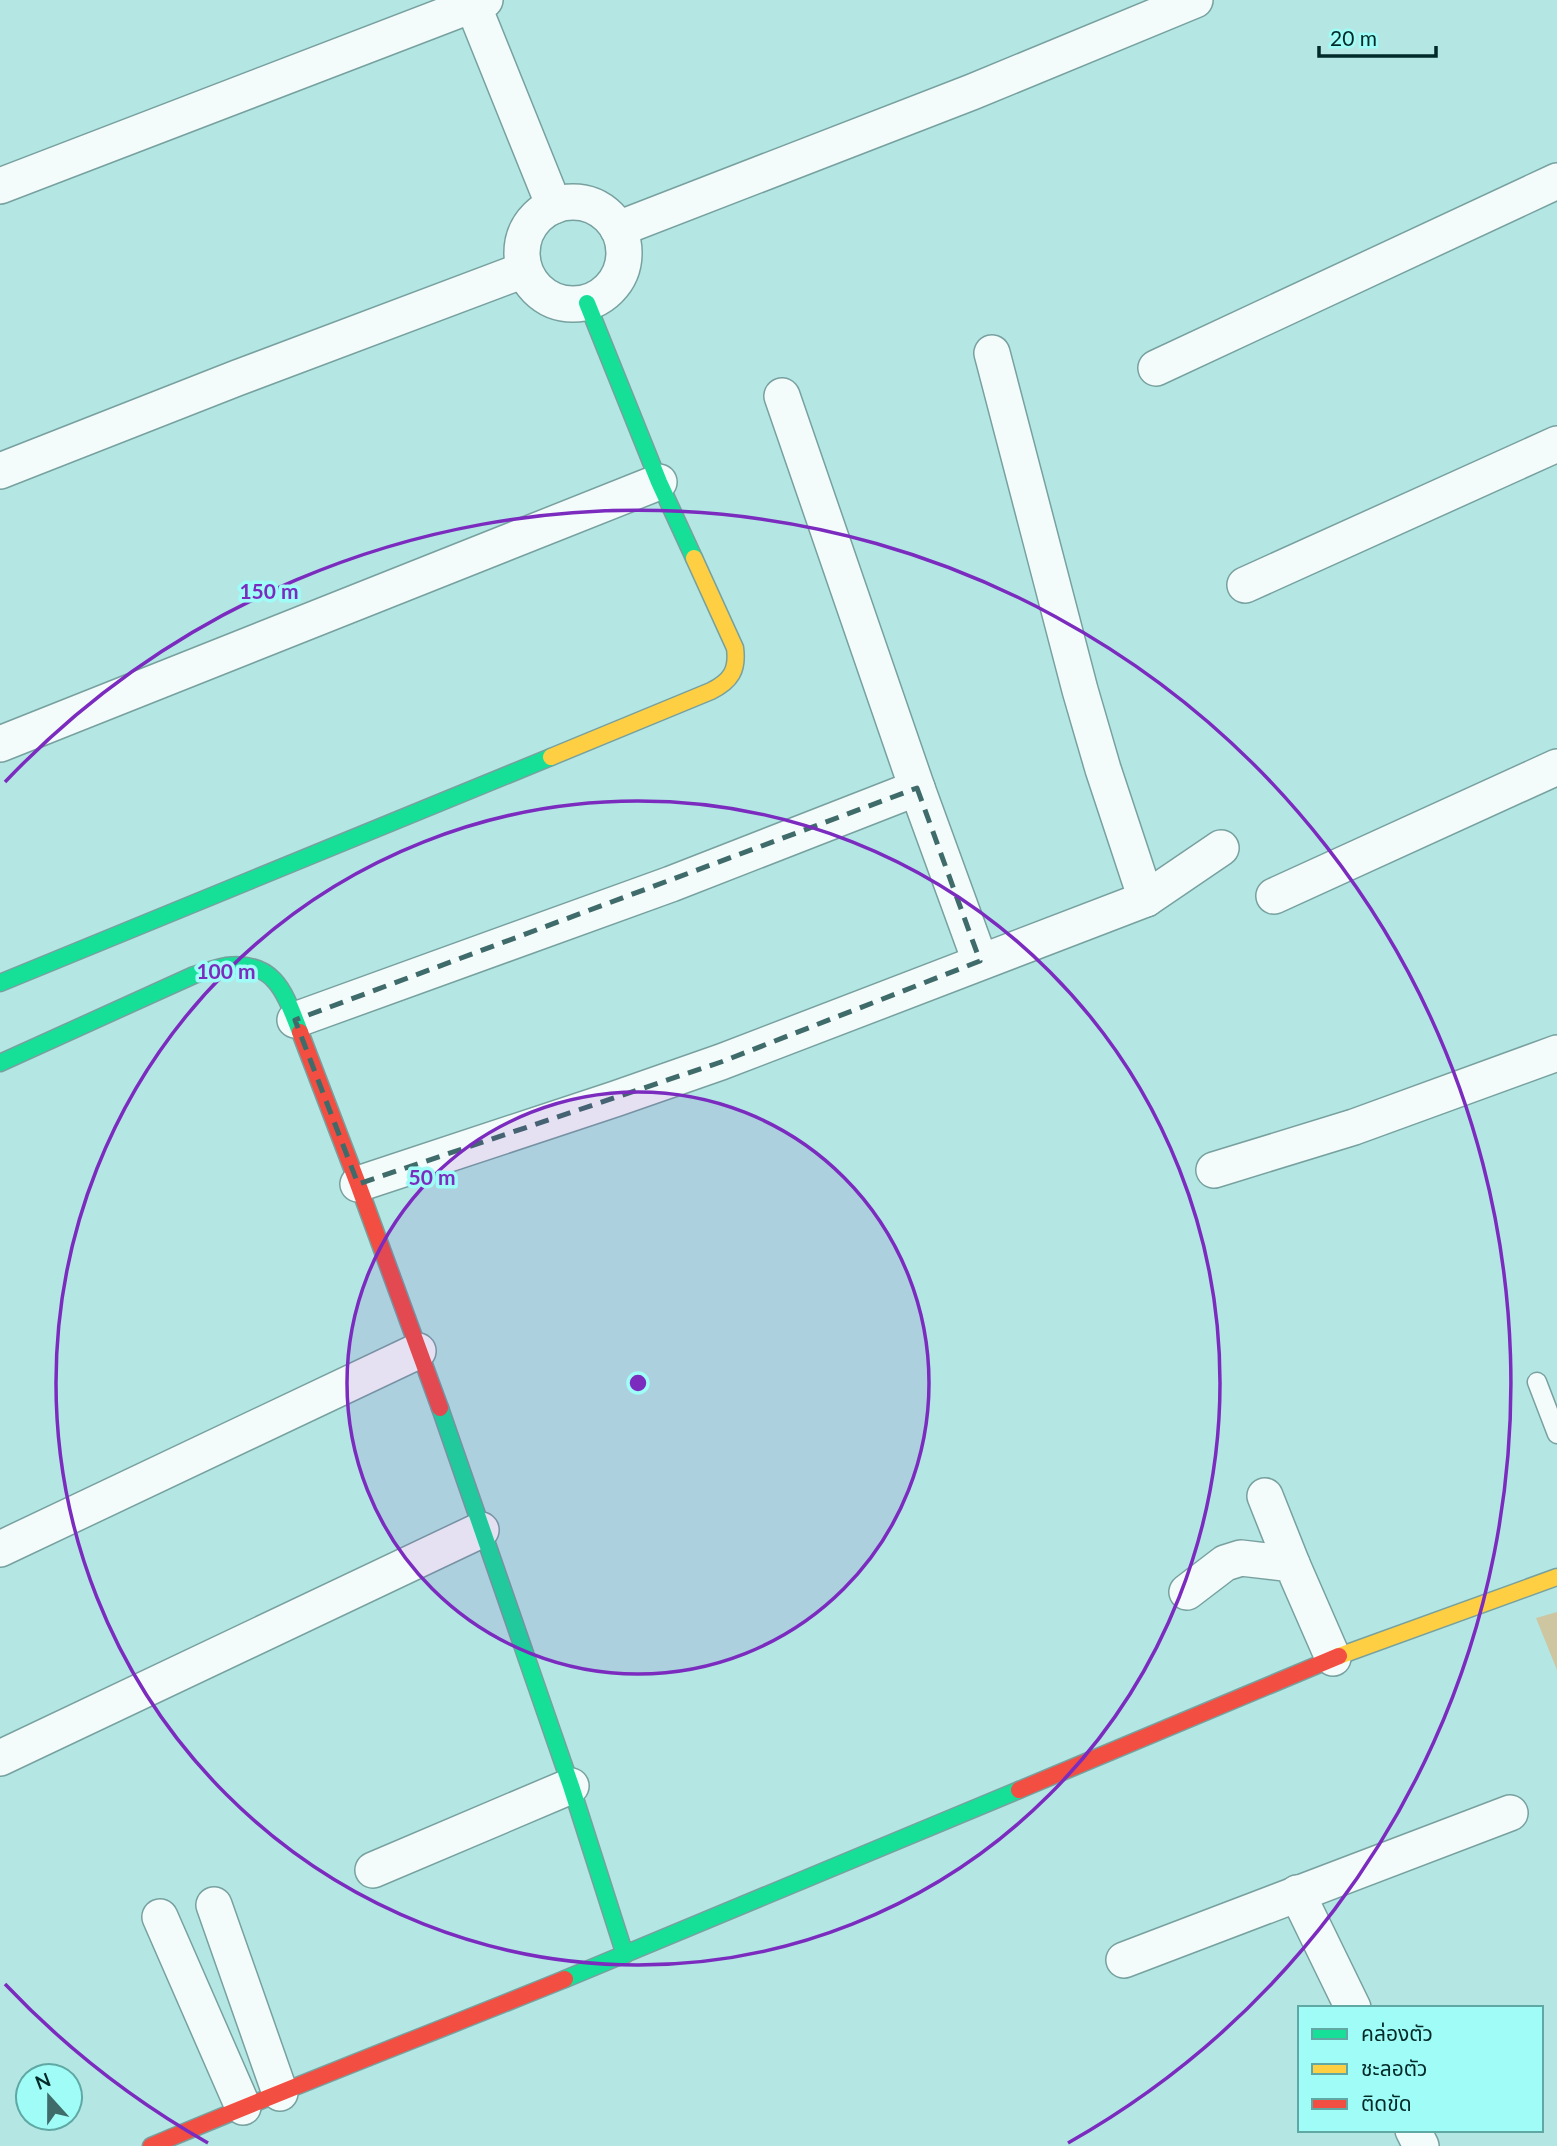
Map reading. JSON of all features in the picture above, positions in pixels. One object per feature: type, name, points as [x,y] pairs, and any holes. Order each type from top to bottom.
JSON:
[{"type":"street","points":[[618,229],[972,92],[1195,0]]},
{"type":"street","points":[[0,186],[479,3],[554,206]]},
{"type":"street","points":[[1156,368],[1557,181]]},
{"type":"street","points":[[568,202],[598,208],[610,217],[618,229],[625,251],[621,274],[607,292],[587,303],[568,305],[549,299],[533,287],[524,270],[522,251],[526,232],[538,216],[554,206],[568,202]]},
{"type":"street","points":[[0,471],[524,270]]},
{"type":"street","points":[[0,983],[723,686],[733,676],[738,665],[736,648],[659,482],[587,303]]},
{"type":"street","points":[[992,353],[1080,690],[1146,899]]},
{"type":"street","points":[[782,396],[917,788],[980,961]]},
{"type":"street","points":[[1245,584],[1557,444]]},
{"type":"street","points":[[0,744],[659,482]]},
{"type":"street","points":[[1274,896],[1557,767]]},
{"type":"street","points":[[295,1020],[671,884],[917,788]]},
{"type":"street","points":[[358,1184],[721,1062],[1146,899],[1221,848]]},
{"type":"street","points":[[0,1063],[194,975],[227,966],[246,967],[266,971],[277,982],[295,1020],[358,1184],[455,1450],[571,1786],[625,1955]]},
{"type":"street","points":[[1214,1170],[1354,1127],[1557,1054]]},
{"type":"street","points":[[0,1549],[418,1351]]},
{"type":"street","points":[[1265,1496],[1333,1658]]},
{"type":"street","points":[[0,1758],[481,1530]]},
{"type":"street","points":[[1187,1592],[1225,1563],[1241,1558],[1292,1564]]},
{"type":"street","points":[[150,2146],[625,1955],[1333,1658],[1557,1577]]},
{"type":"street","points":[[373,1870],[571,1786]]},
{"type":"street","points":[[1124,1960],[1510,1813]]},
{"type":"street","points":[[1297,1893],[1352,2006]]},
{"type":"street","points":[[214,1905],[281,2093]]},
{"type":"street","points":[[160,1917],[243,2107]]},
{"type":"lane","points":[[1537,1382],[1557,1434]]},
{"type":"highlighted area","points":[[917,788],[980,961],[721,1062],[358,1184],[295,1020]]},
{"type":"shaded area","points":[[1557,1612],[1557,1670],[1536,1618]]},
{"type":"traffic: fast","points":[[587,303],[659,482],[694,558]]},
{"type":"traffic: fast","points":[[0,983],[551,757]]},
{"type":"traffic: fast","points":[[0,1063],[194,975],[226,966],[257,968],[276,982],[300,1032]]},
{"type":"traffic: fast","points":[[440,1408],[571,1786],[625,1955]]},
{"type":"traffic: fast","points":[[565,1979],[1019,1790]]},
{"type":"traffic: slow","points":[[551,757],[711,691],[732,674],[735,648],[694,558]]},
{"type":"traffic: slow","points":[[1339,1656],[1557,1577]]},
{"type":"traffic: jam","points":[[300,1032],[440,1408]]},
{"type":"traffic: jam","points":[[1019,1790],[1339,1656]]},
{"type":"traffic: jam","points":[[151,2146],[565,1979]]}]
